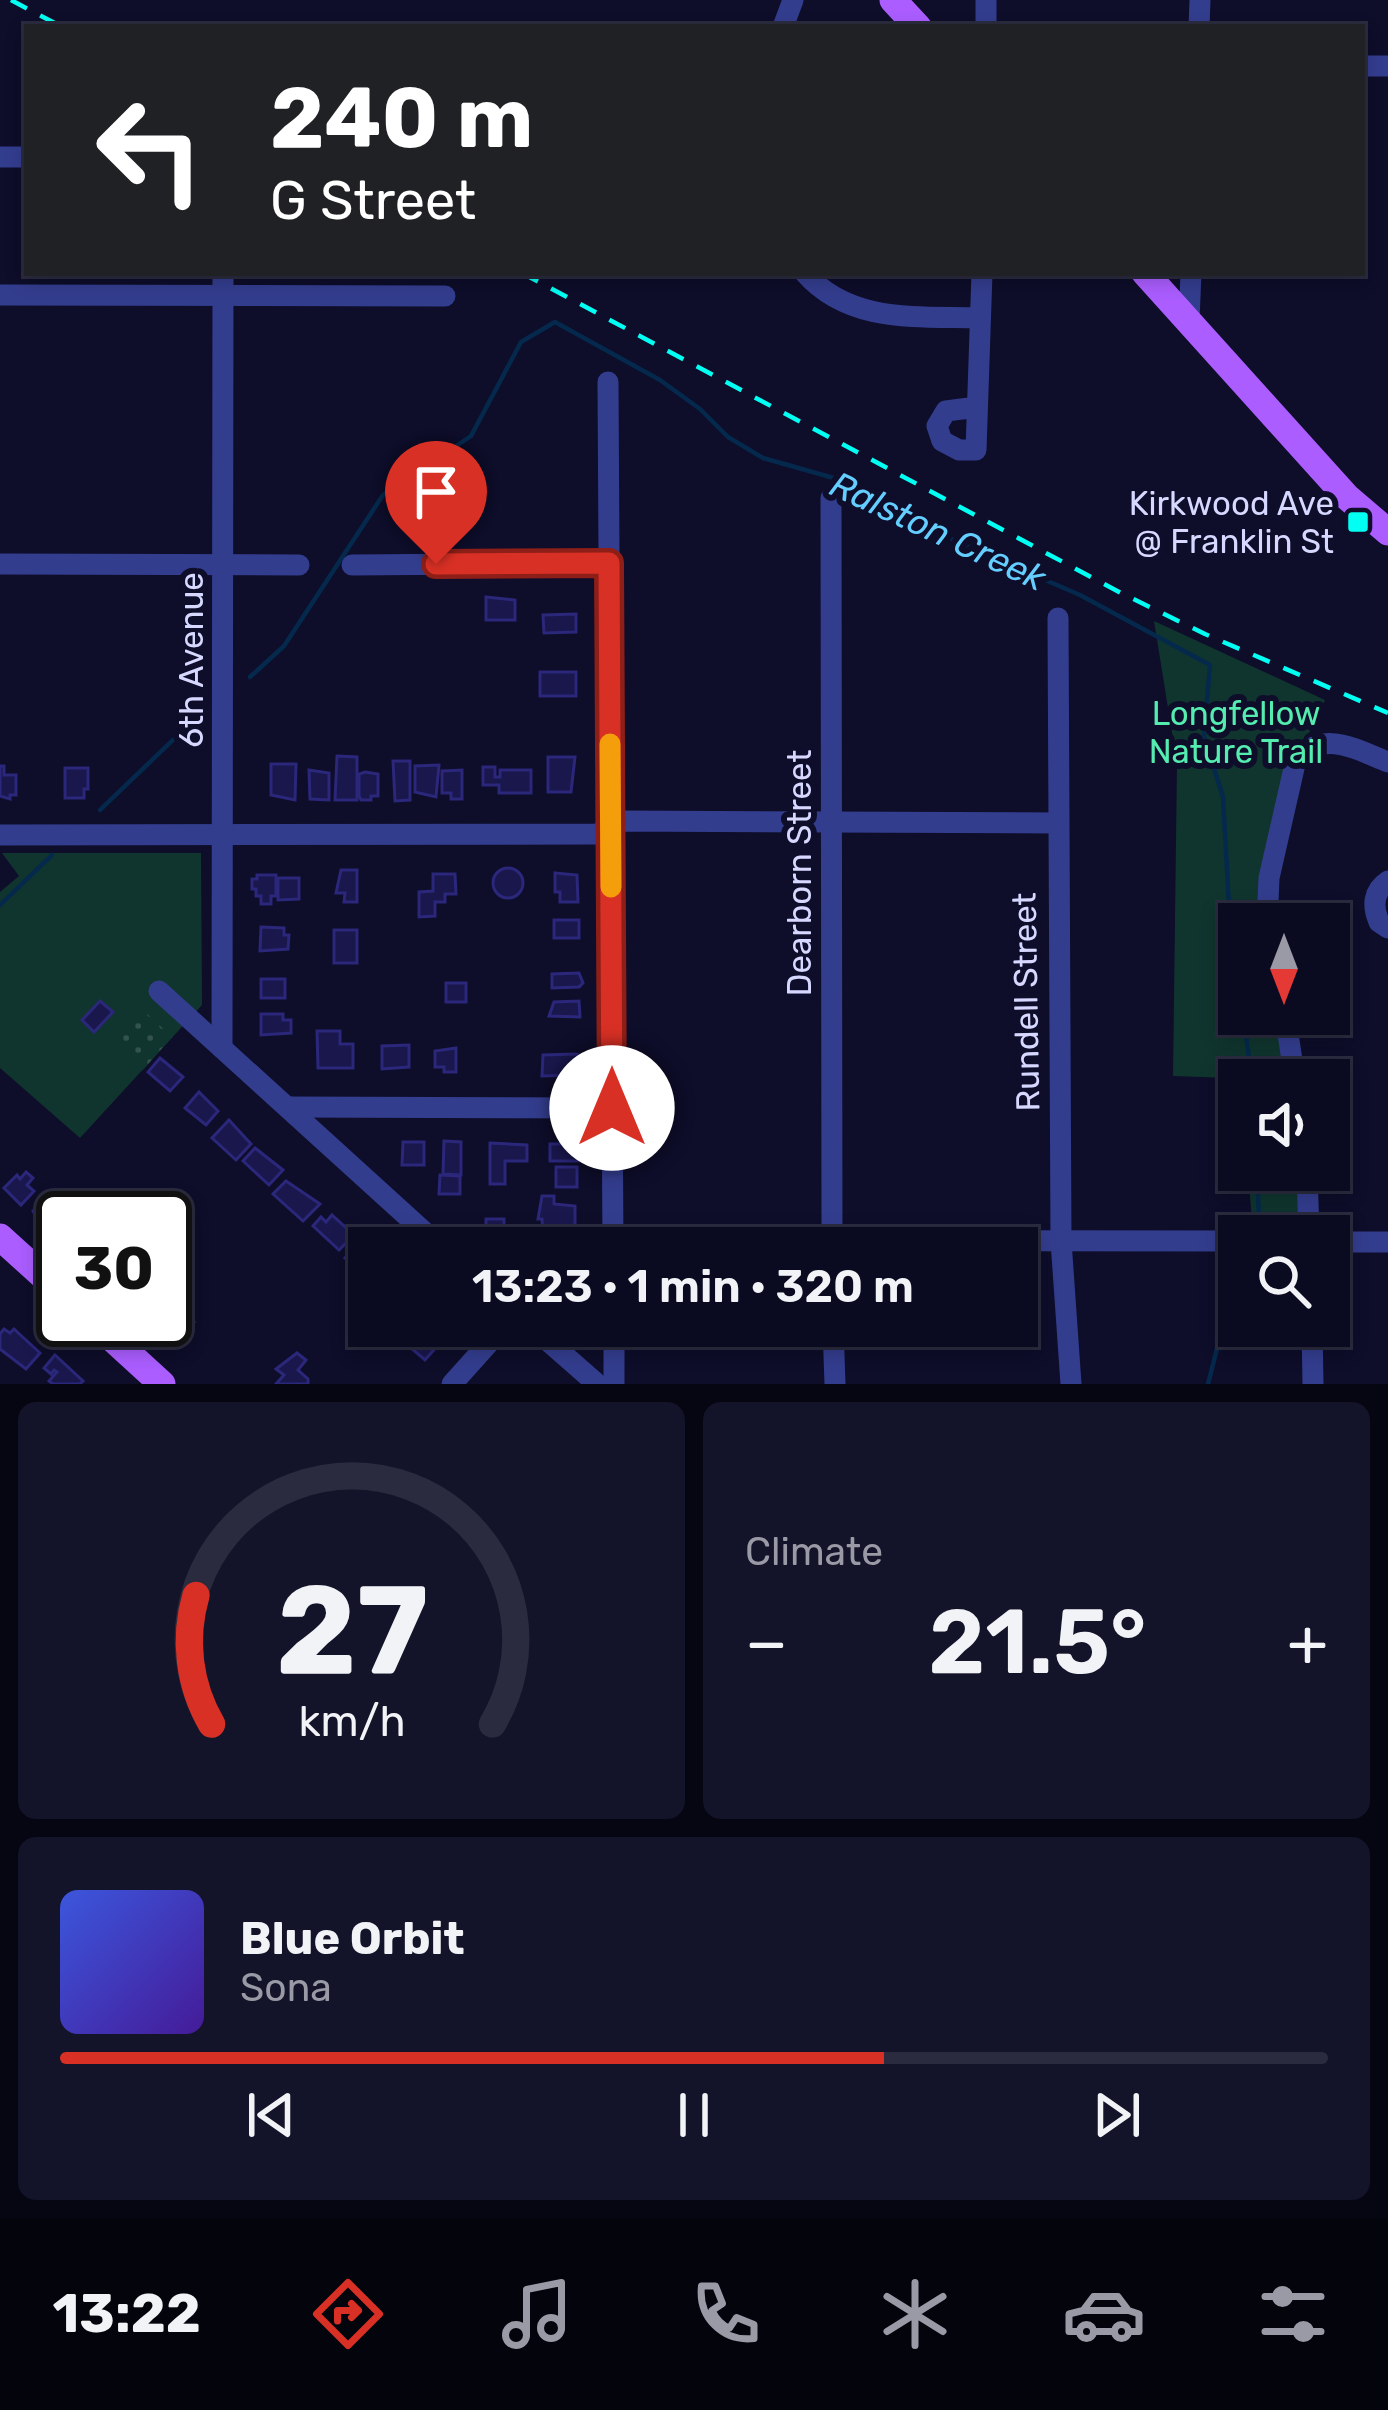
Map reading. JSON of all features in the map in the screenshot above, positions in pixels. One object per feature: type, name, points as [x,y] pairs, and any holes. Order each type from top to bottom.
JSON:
[{"type":"main road","points":[[893,0],[915,24]]},
{"type":"main road","points":[[1148,276],[1347,496],[1388,532]]},
{"type":"main road","points":[[0,1237],[36,1270]]},
{"type":"main road","points":[[122,1347],[162,1384]]},
{"type":"street","points":[[808,276],[828,295],[878,315],[980,318]]},
{"type":"street","points":[[977,407],[982,276]]},
{"type":"street","points":[[1189,321],[1191,276]]},
{"type":"street","points":[[0,295],[223,284],[445,296]]},
{"type":"street","name":"6th Avenue","points":[[222,1048],[223,284]]},
{"type":"street","points":[[608,382],[613,1227]]},
{"type":"street","name":"Dearborn Street","points":[[831,498],[832,1227]]},
{"type":"street","points":[[352,565],[609,563]]},
{"type":"street","points":[[0,564],[299,565]]},
{"type":"street","name":"Rundell Street","points":[[1058,618],[1061,1241],[1071,1384]]},
{"type":"street","points":[[1269,903],[1274,852],[1295,764],[1302,754],[1311,746],[1335,742],[1388,762]]},
{"type":"street","points":[[0,835],[598,834],[619,821],[1057,823]]},
{"type":"street","points":[[1388,881],[1374,902],[1379,922],[1388,928]]},
{"type":"street","points":[[159,991],[419,1227]]},
{"type":"street","points":[[288,1107],[612,1108]]},
{"type":"street","points":[[1038,1241],[1218,1241]]},
{"type":"street","points":[[1350,1241],[1388,1241]]},
{"type":"street","points":[[452,1384],[485,1347]]},
{"type":"street","points":[[555,1347],[597,1384]]},
{"type":"street","points":[[614,1347],[614,1384]]},
{"type":"street","points":[[834,1347],[835,1384]]},
{"type":"street","points":[[1312,1347],[1313,1384]]},
{"type":"green space","name":"Longfellow Nature Trail","points":[[1154,621],[1325,700],[1313,728],[1299,744],[1265,903],[1218,903],[1218,1035],[1280,1035],[1284,1059],[1218,1059],[1218,1078],[1173,1076],[1177,764]]},
{"type":"green space","points":[[2,853],[201,853],[202,1005],[80,1138],[0,1068],[0,892],[19,876]]},
{"type":"green space","points":[[143,1010],[172,1037],[142,1071],[143,1064],[116,1041]]},
{"type":"green space","points":[[1250,1191],[1299,1191],[1299,1215],[1252,1215]]},
{"type":"building","points":[[486,597],[515,600],[515,620],[486,620]]},
{"type":"building","points":[[576,614],[576,632],[544,633],[543,615]]},
{"type":"building","points":[[540,672],[576,672],[576,696],[540,696]]},
{"type":"building","points":[[337,756],[357,757],[357,800],[335,800]]},
{"type":"building","points":[[548,757],[575,757],[571,792],[548,792]]},
{"type":"building","points":[[393,761],[410,761],[410,800],[395,801]]},
{"type":"building","points":[[271,764],[296,764],[295,800],[271,795]]},
{"type":"building","points":[[439,765],[436,797],[415,792],[415,766]]},
{"type":"building","points":[[0,766],[4,766],[4,775],[16,775],[16,795],[10,799],[0,796]]},
{"type":"building","points":[[483,767],[495,767],[495,777],[500,777],[500,770],[531,770],[531,793],[499,793],[499,785],[483,785]]},
{"type":"building","points":[[65,768],[88,768],[84,798],[65,798]]},
{"type":"building","points":[[309,770],[329,773],[329,800],[310,799]]},
{"type":"building","points":[[462,770],[462,799],[451,799],[451,793],[442,793],[442,771]]},
{"type":"building","points":[[359,774],[378,774],[378,796],[371,800],[359,796]]},
{"type":"building","points":[[508,868],[519,872],[523,883],[519,894],[508,898],[497,894],[493,883],[497,872]]},
{"type":"building","points":[[341,870],[357,870],[357,902],[344,902],[345,893],[336,893]]},
{"type":"building","points":[[555,873],[577,875],[578,902],[560,902]]},
{"type":"building","points":[[433,874],[455,874],[456,894],[445,894],[445,902],[435,902],[435,916],[419,917],[419,892],[433,891]]},
{"type":"building","points":[[257,875],[276,875],[271,904],[261,904],[261,896],[252,889]]},
{"type":"building","points":[[278,878],[299,878],[299,899],[278,900]]},
{"type":"building","points":[[554,920],[579,920],[579,938],[554,938]]},
{"type":"building","points":[[261,927],[284,928],[284,935],[289,935],[288,949],[260,951]]},
{"type":"building","points":[[334,930],[357,930],[357,963],[334,963]]},
{"type":"building","points":[[579,973],[583,983],[579,987],[552,988],[552,974]]},
{"type":"building","points":[[261,979],[285,979],[285,998],[261,998]]},
{"type":"building","points":[[446,983],[466,983],[466,1002],[446,1002]]},
{"type":"building","points":[[100,1001],[113,1012],[94,1032],[82,1020]]},
{"type":"building","points":[[579,1001],[580,1017],[549,1016],[554,1002]]},
{"type":"building","points":[[261,1014],[283,1014],[283,1020],[291,1020],[291,1033],[261,1035]]},
{"type":"building","points":[[317,1031],[340,1031],[340,1044],[353,1044],[353,1068],[318,1068]]},
{"type":"building","points":[[409,1045],[409,1067],[382,1069],[382,1046]]},
{"type":"building","points":[[456,1048],[456,1072],[435,1067],[435,1051]]},
{"type":"building","points":[[543,1055],[582,1056],[582,1075],[542,1076]]},
{"type":"building","points":[[160,1058],[183,1077],[170,1091],[148,1072]]},
{"type":"building","points":[[199,1092],[218,1111],[206,1125],[185,1108]]},
{"type":"building","points":[[229,1120],[251,1144],[236,1160],[212,1138]]},
{"type":"building","points":[[444,1141],[461,1142],[461,1175],[443,1174]]},
{"type":"building","points":[[403,1142],[424,1142],[424,1165],[402,1165]]},
{"type":"building","points":[[490,1143],[527,1145],[527,1161],[505,1161],[505,1184],[490,1184]]},
{"type":"building","points":[[550,1144],[578,1144],[578,1161],[550,1161]]},
{"type":"building","points":[[255,1148],[283,1170],[269,1185],[243,1161]]},
{"type":"building","points":[[556,1167],[577,1167],[577,1187],[556,1187]]},
{"type":"building","points":[[26,1172],[33,1178],[27,1185],[34,1191],[21,1205],[4,1188]]},
{"type":"building","points":[[440,1175],[460,1176],[460,1194],[439,1194]]},
{"type":"building","points":[[286,1181],[320,1204],[303,1221],[273,1194]]},
{"type":"building","points":[[542,1196],[554,1196],[554,1204],[575,1206],[575,1225],[543,1227],[538,1219]]},
{"type":"building","points":[[332,1215],[348,1230],[348,1241],[339,1250],[313,1226],[321,1217],[326,1222]]},
{"type":"building","points":[[486,1219],[504,1219],[504,1227],[486,1227]]},
{"type":"building","points":[[4,1329],[10,1333],[14,1329],[40,1353],[26,1369],[0,1349]]},
{"type":"building","points":[[412,1347],[436,1347],[425,1360]]},
{"type":"building","points":[[297,1353],[306,1360],[298,1370],[308,1384],[276,1384],[284,1375],[276,1369]]},
{"type":"building","points":[[55,1355],[83,1381],[80,1384],[49,1381],[57,1372],[51,1374],[44,1368]]},
{"type":"waterway","name":"Ralston Creek","points":[[250,677],[284,646],[383,495],[471,436],[521,342],[555,322],[660,380],[728,437],[763,458],[848,482],[957,542],[1080,595],[1210,665],[1204,736],[1223,797],[1229,903]]},
{"type":"waterway","name":"Ralston Creek","points":[[100,810],[176,737]]},
{"type":"waterway","name":"Ralston Creek","points":[[0,905],[52,855]]},
{"type":"waterway","name":"Ralston Creek","points":[[1246,1035],[1249,1059]]},
{"type":"waterway","name":"Ralston Creek","points":[[1258,1191],[1259,1215]]},
{"type":"waterway","name":"Ralston Creek","points":[[1208,1384],[1218,1345]]},
{"type":"railway","points":[[11,0],[56,24]]},
{"type":"railway","points":[[528,276],[1121,593],[1388,713]]},
{"type":"slow traffic","points":[[610,744],[611,887]]},
{"type":"place","name":"Kirkwood Ave @ Franklin St","points":[[1358,522]]},
{"type":"route","points":[[436,564],[609,563],[612,1108]]}]
